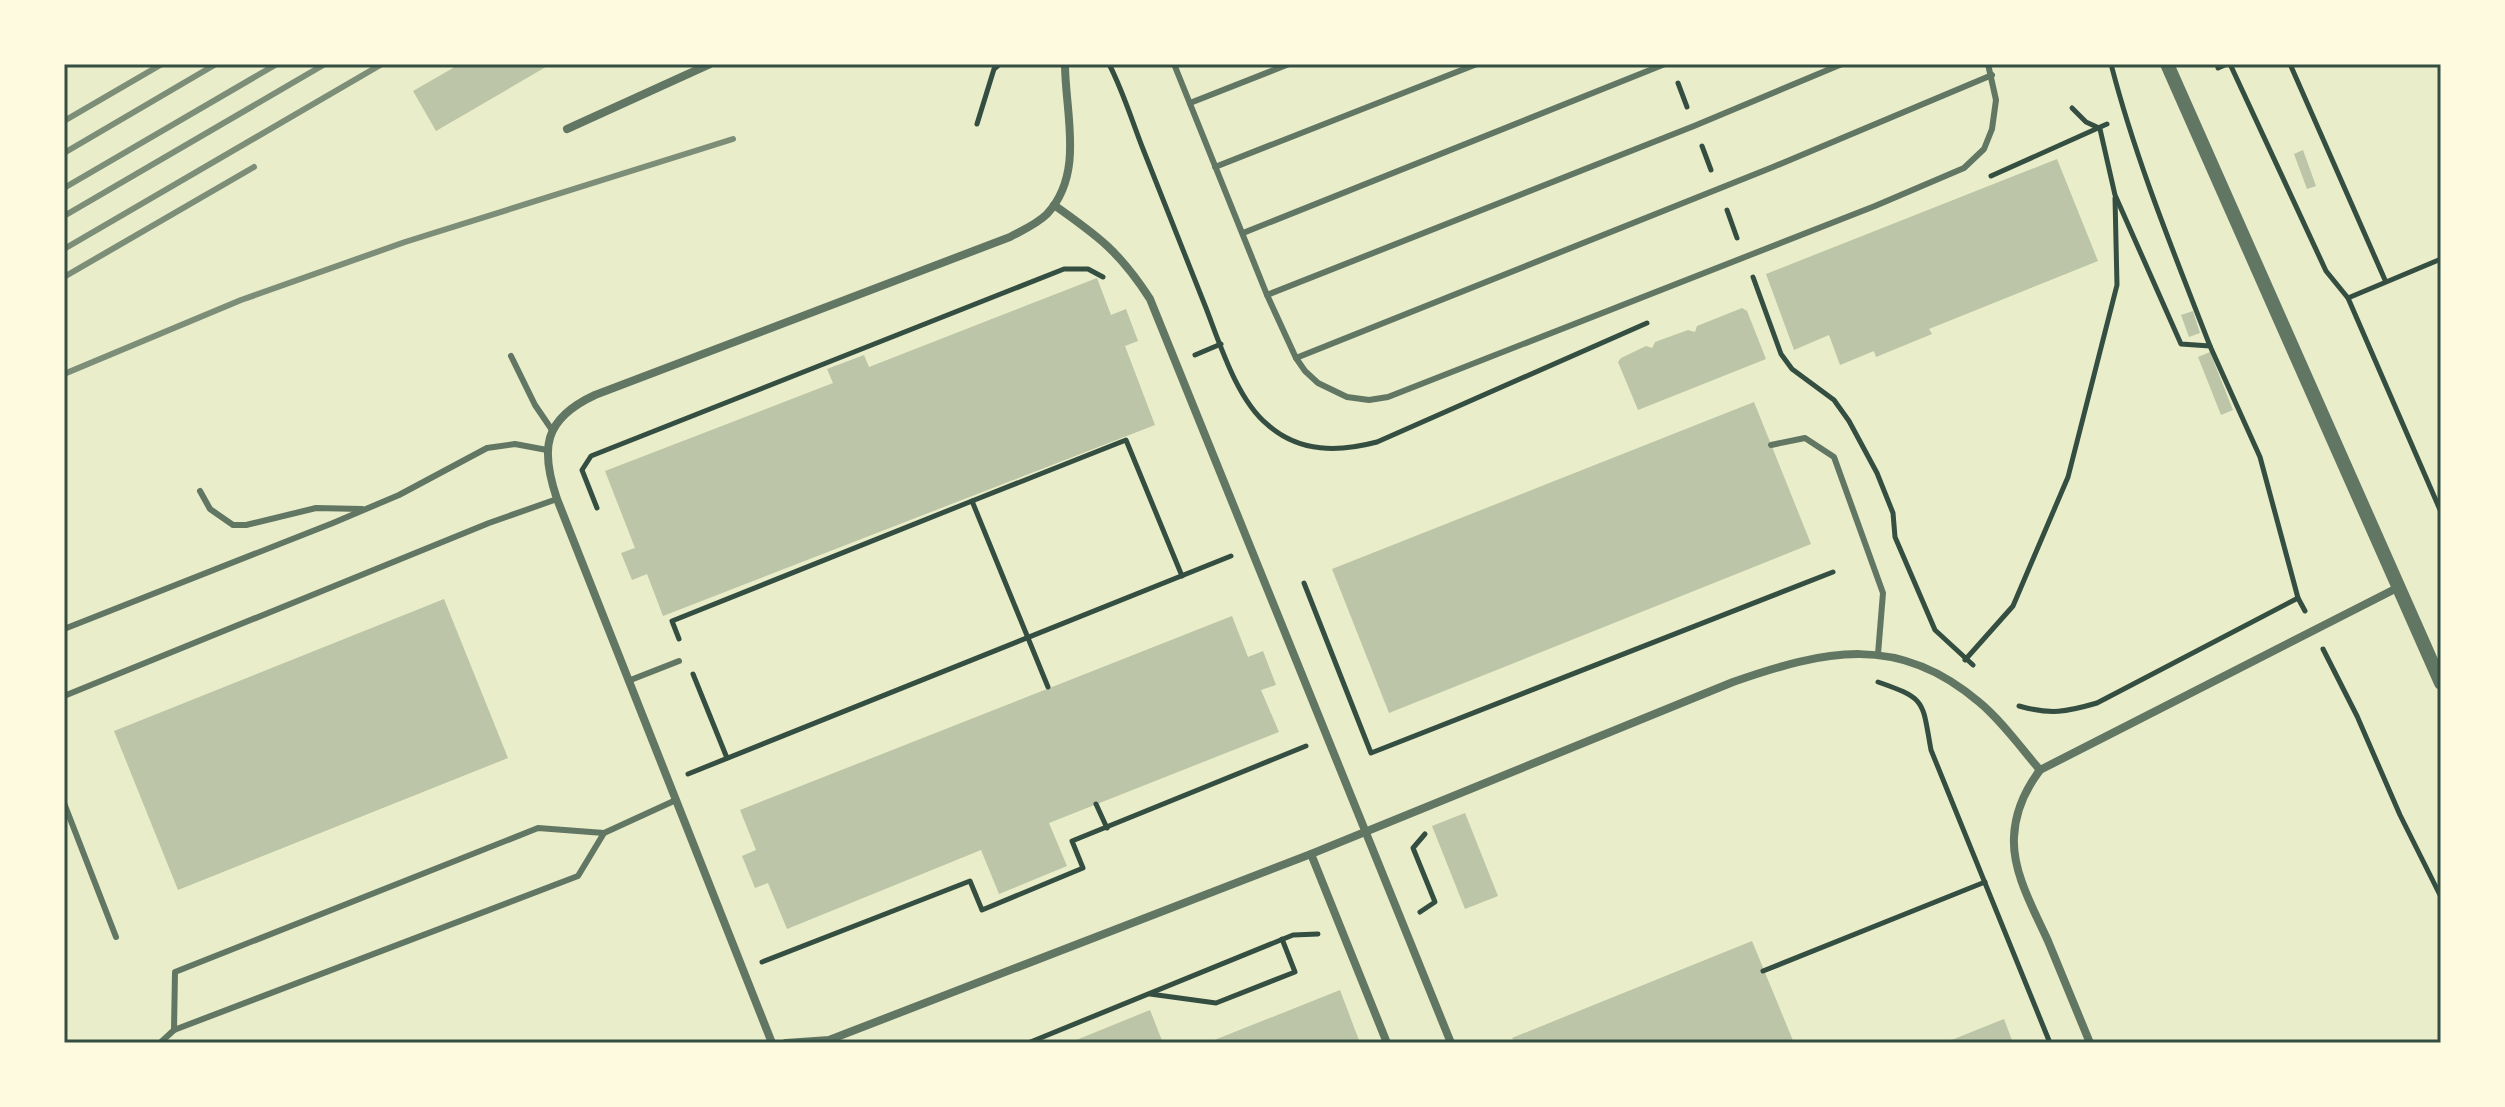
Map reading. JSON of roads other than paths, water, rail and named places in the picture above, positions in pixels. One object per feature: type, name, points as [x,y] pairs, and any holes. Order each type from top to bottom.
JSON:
[{"type":"street","points":[[567,129],[710,64]]},
{"type":"street","points":[[772,1043],[557,499],[547,463],[552,430],[569,409],[595,395],[1010,237],[1034,224],[1054,205],[1068,174],[1071,139],[1065,64]]},
{"type":"street","points":[[2167,64],[2441,683]]},
{"type":"street","points":[[1054,205],[1113,249],[1130,267],[1150,299],[1451,1043]]},
{"type":"street","points":[[2090,1043],[2025,889],[2015,854],[2014,837],[2026,789],[2040,770],[2397,588]]},
{"type":"street","points":[[786,1043],[829,1042],[1311,854],[1773,668],[1833,654],[1878,654],[1909,661],[1947,679],[1981,702],[2040,770]]},
{"type":"street","points":[[1311,854],[1387,1043]]},
{"type":"lane","points":[[1174,64],[1267,295],[1296,358],[1318,383],[1347,397],[1369,400],[1388,397],[1875,206],[1964,168],[1979,156],[1988,140],[1996,110],[1988,64]]},
{"type":"lane","points":[[1190,103],[1289,64]]},
{"type":"lane","points":[[1215,167],[1477,64]]},
{"type":"lane","points":[[1243,233],[1665,64]]},
{"type":"lane","points":[[1267,295],[1842,64]]},
{"type":"lane","points":[[1296,358],[1773,167],[1992,75]]},
{"type":"lane","points":[[511,356],[535,405],[552,430]]},
{"type":"lane","points":[[1771,445],[1805,438],[1834,457],[1883,593],[1878,654]]},
{"type":"lane","points":[[64,629],[365,510],[487,448],[515,444],[547,450]]},
{"type":"lane","points":[[200,491],[210,509],[233,525],[246,525],[316,508],[365,510]]},
{"type":"lane","points":[[64,696],[489,523],[557,499]]},
{"type":"lane","points":[[628,681],[679,661]]},
{"type":"lane","points":[[174,1030],[175,972],[538,828],[604,833],[676,800]]},
{"type":"lane","points":[[64,803],[116,937]]},
{"type":"lane","points":[[160,1043],[174,1030],[578,876],[604,833]]},
{"type":"railway","points":[[64,121],[162,64]]},
{"type":"railway","points":[[64,153],[216,64]]},
{"type":"railway","points":[[64,188],[277,64]]},
{"type":"railway","points":[[64,216],[325,64]]},
{"type":"railway","points":[[64,249],[382,64]]},
{"type":"railway","points":[[64,374],[241,300],[405,242],[733,139]]},
{"type":"railway","points":[[64,277],[254,167]]}]
